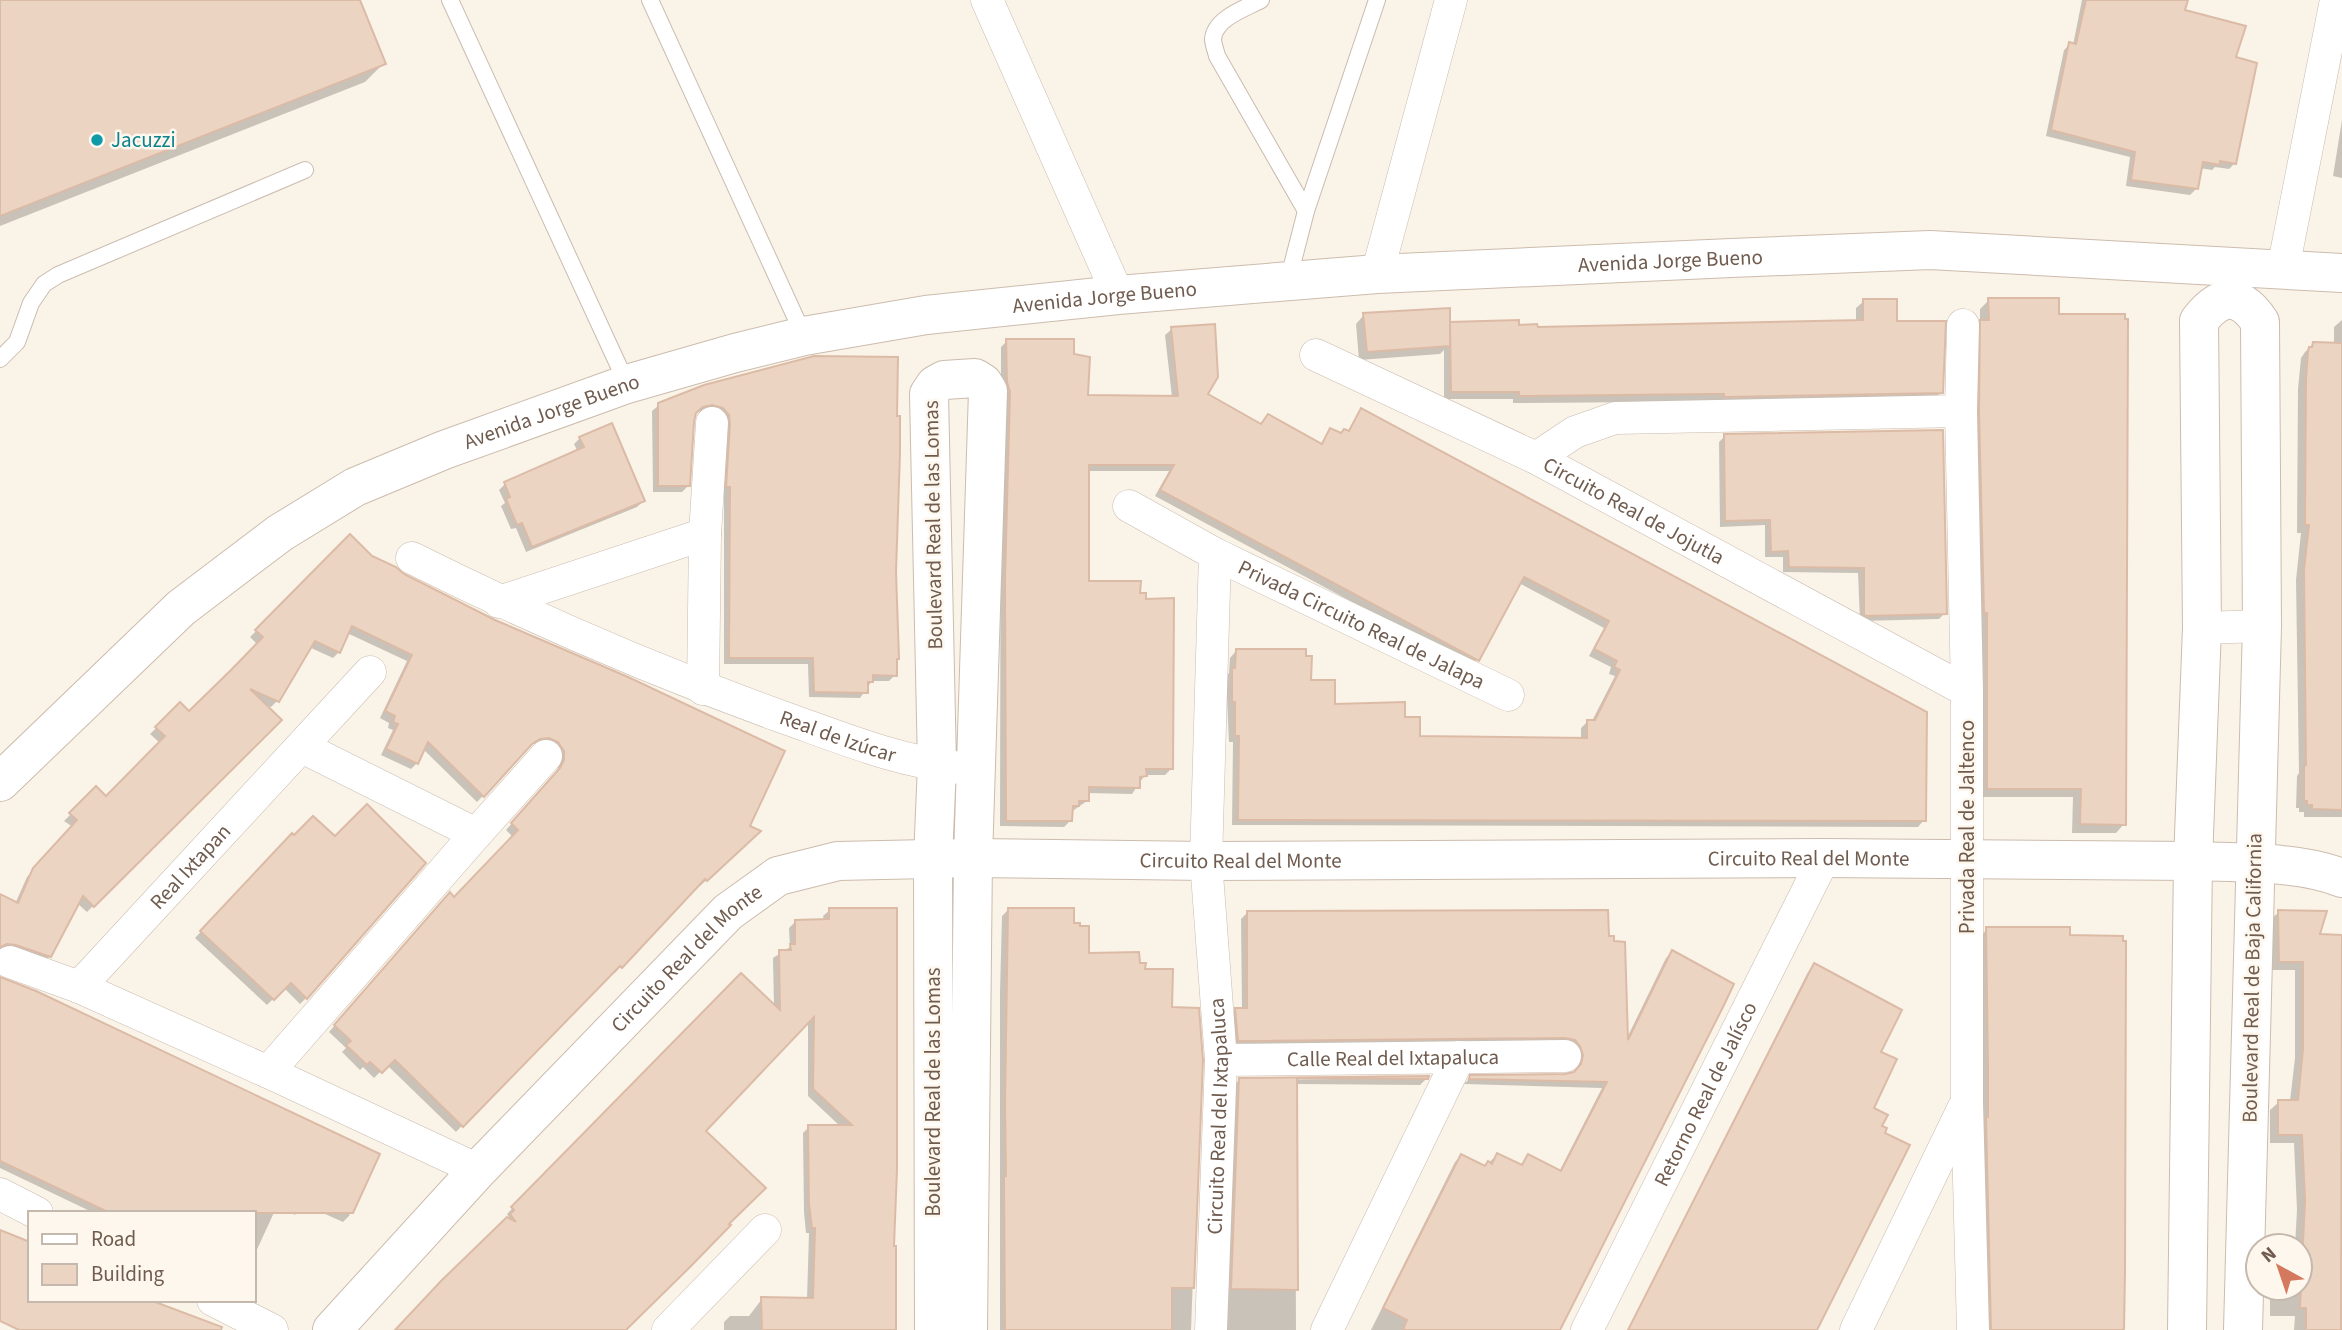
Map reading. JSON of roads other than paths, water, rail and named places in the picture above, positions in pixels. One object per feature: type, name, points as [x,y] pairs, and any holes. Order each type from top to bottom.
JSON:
[{"type":"street","points":[[987,0],[1118,295]]},
{"type":"street","points":[[1377,274],[1451,0]]},
{"type":"street","points":[[2283,269],[2336,0]]},
{"type":"street","name":"Avenida Jorge Bueno","points":[[0,782],[181,607],[280,533],[355,487],[444,450],[627,384],[804,336],[926,315],[1118,295],[1377,274],[1930,250],[2342,273]]},
{"type":"street","name":"Boulevard Real de Baja California","points":[[2187,1330],[2193,861],[2202,628],[2199,321],[2211,305],[2230,299],[2250,306],[2260,322],[2262,626],[2243,1330]]},
{"type":"street","name":"Privada Real de Jaltenco","points":[[1963,325],[1961,411],[1966,691],[1966,1103],[1973,1330]]},
{"type":"street","points":[[1316,355],[1536,458]]},
{"type":"street","name":"Boulevard Real de las Lomas","points":[[933,1330],[933,859],[937,765],[929,394],[934,385],[944,380],[975,378],[983,383],[988,391],[973,859],[968,1330]]},
{"type":"street","name":"Circuito Real de Jojutla","points":[[1961,411],[1615,418],[1575,432],[1536,458],[1966,691]]},
{"type":"street","points":[[703,688],[705,534],[712,423]]},
{"type":"street","name":"Privada Circuito Real de Jalapa","points":[[1129,506],[1215,554],[1508,695]]},
{"type":"street","points":[[499,602],[705,534]]},
{"type":"street","name":"Privada Circuito Real de Jalapa","points":[[1206,861],[1215,554]]},
{"type":"street","name":"Real de Izúcar","points":[[412,558],[499,602],[703,688],[887,754],[937,765],[976,769]]},
{"type":"street","points":[[2202,628],[2262,626]]},
{"type":"street","name":"Real Ixtapan","points":[[79,988],[370,672]]},
{"type":"street","points":[[302,747],[475,834]]},
{"type":"street","points":[[268,1072],[546,756]]},
{"type":"street","name":"Circuito Real del Monte","points":[[332,1330],[478,1170],[729,912],[778,876],[838,861],[1824,858],[2193,861],[2254,863],[2327,872],[2342,878]]},
{"type":"street","name":"Retorno Real de Jalísco","points":[[1587,1330],[1824,858]]},
{"type":"street","name":"Circuito Real del Ixtapaluca","points":[[1206,861],[1221,1060],[1211,1330]]},
{"type":"street","points":[[10,962],[79,988],[478,1170]]},
{"type":"street","name":"Calle Real del Ixtapaluca","points":[[1221,1060],[1565,1056]]},
{"type":"street","points":[[1326,1330],[1459,1057]]},
{"type":"street","points":[[1856,1330],[1966,1103]]},
{"type":"street","points":[[0,1194],[33,1211]]},
{"type":"street","points":[[686,1324],[765,1230]]},
{"type":"street","points":[[216,1302],[272,1330]]},
{"type":"lane","points":[[450,0],[627,384]]},
{"type":"lane","points":[[650,0],[804,336]]},
{"type":"lane","points":[[1261,0],[1218,26],[1213,40],[1217,56],[1306,211]]},
{"type":"lane","points":[[1288,281],[1306,211],[1377,0]]},
{"type":"lane","points":[[0,359],[17,342],[31,303],[44,284],[58,275],[304,170]]},
{"type":"place","name":"Jacuzzi","points":[[97,140]]}]
